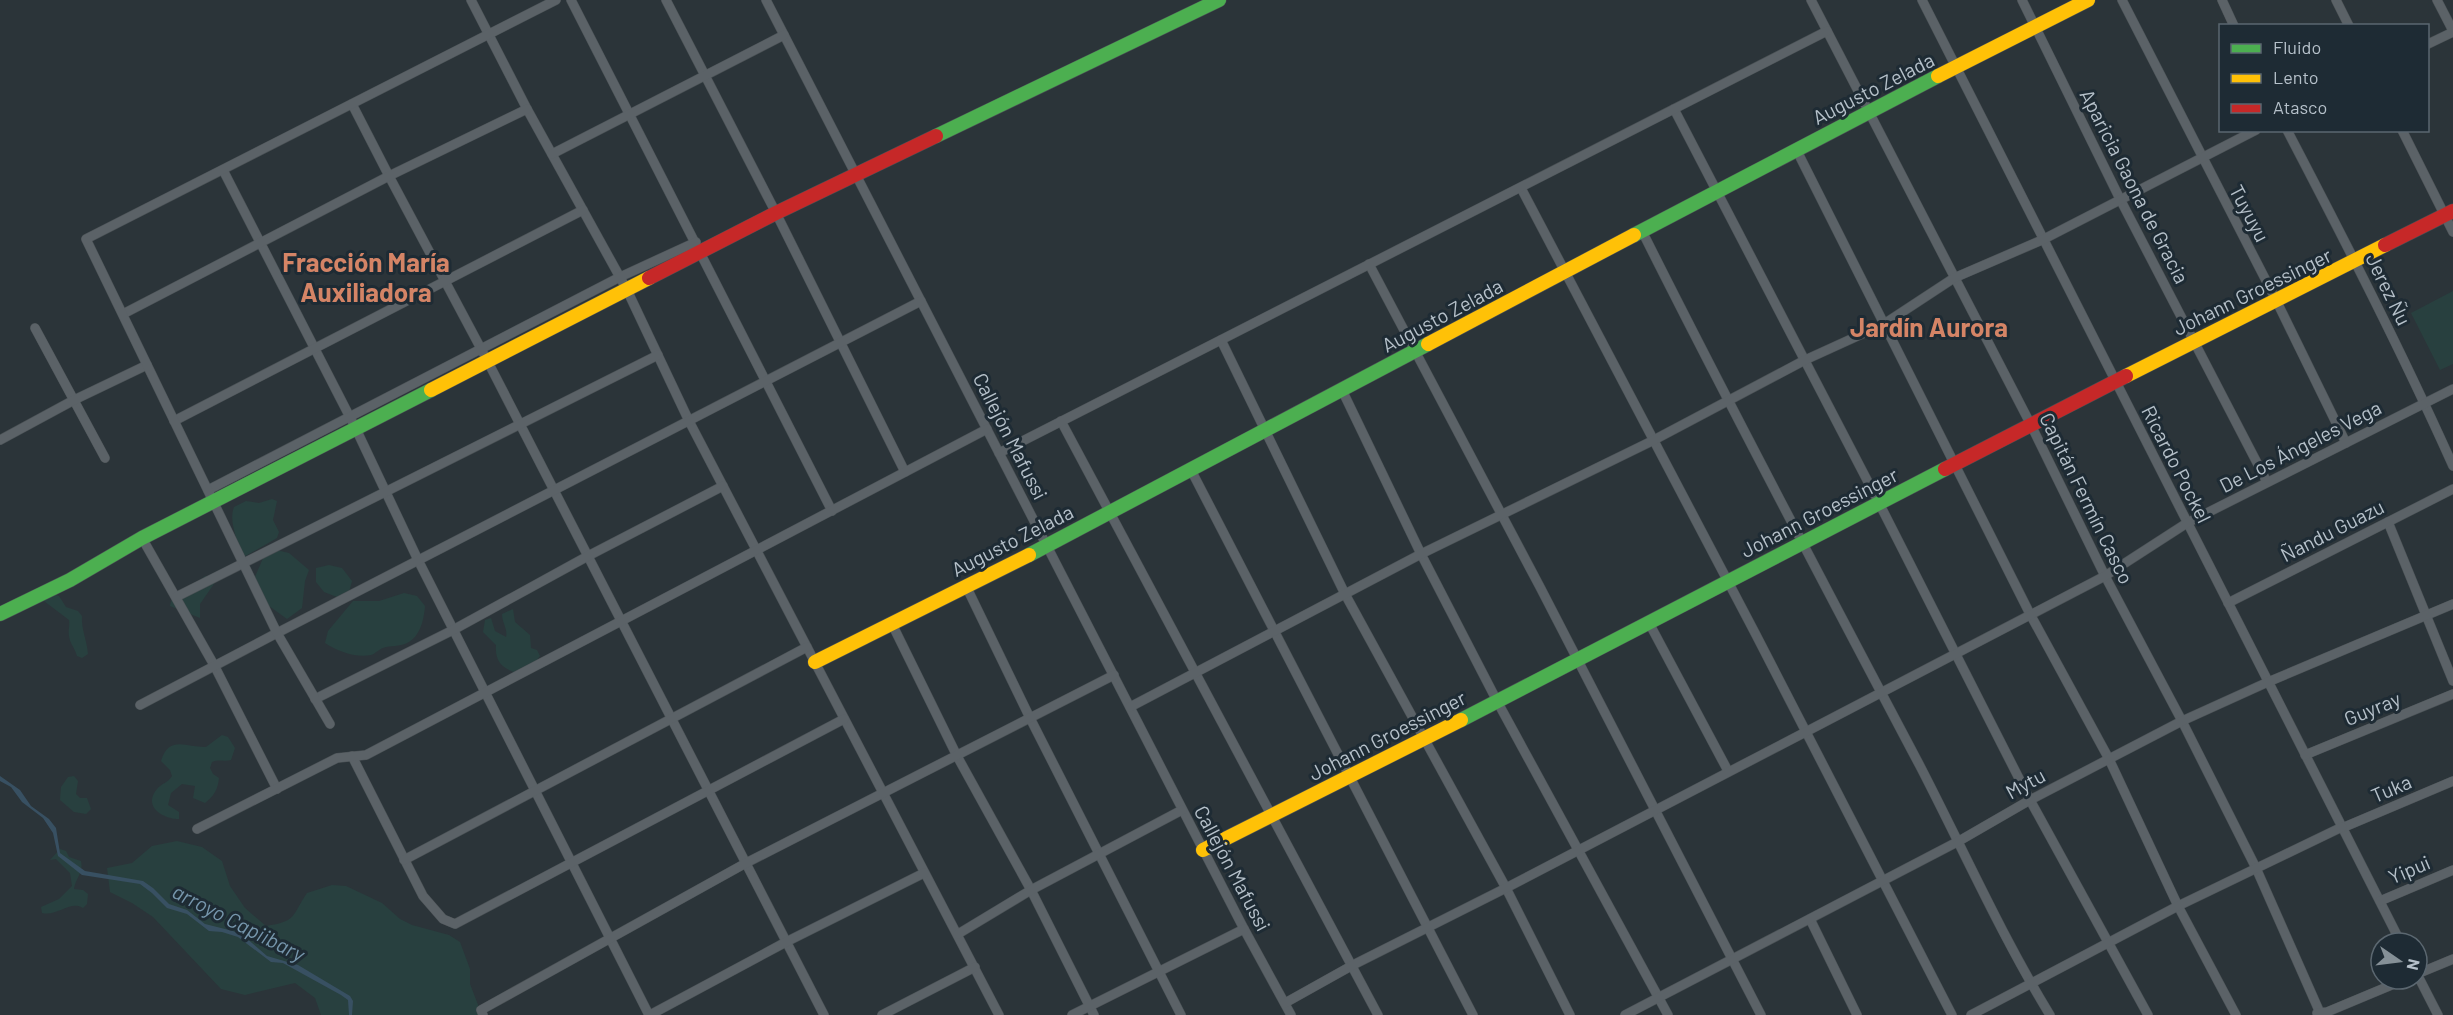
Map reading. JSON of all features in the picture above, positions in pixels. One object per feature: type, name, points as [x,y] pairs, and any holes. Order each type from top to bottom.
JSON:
[{"type":"street","points":[[471,0],[526,109],[627,290],[689,421],[999,1015]]},
{"type":"street","points":[[330,724],[277,633],[86,239],[556,0]]},
{"type":"street","points":[[571,0],[832,511]]},
{"type":"street","points":[[666,0],[776,213],[905,472]]},
{"type":"street","name":"Callejón Mafussi","points":[[766,0],[1182,810],[1291,1015]]},
{"type":"street","points":[[0,614],[70,580],[211,496],[484,355],[620,277],[699,248],[856,177],[1219,0]]},
{"type":"street","name":"Capitán Fermín Casco","points":[[1811,0],[2031,425],[2105,576],[2256,868],[2318,1014]]},
{"type":"street","name":"Ricardo Pockel","points":[[1922,0],[2114,382],[2395,931]]},
{"type":"street","name":"Aparicia Gaona de Gracia","points":[[2022,0],[2120,199],[2267,482]]},
{"type":"street","name":"Augusto Zelada","points":[[815,662],[1047,546],[1796,149],[2088,0]]},
{"type":"street","name":"Tuyuyu","points":[[2122,0],[2201,158],[2276,300],[2346,443]]},
{"type":"street","points":[[2222,0],[2233,24]]},
{"type":"street","points":[[2336,0],[2348,24]]},
{"type":"street","points":[[2429,43],[2453,31],[2437,0]]},
{"type":"street","points":[[999,453],[1827,30]]},
{"type":"street","points":[[552,154],[784,35]]},
{"type":"street","points":[[352,104],[521,425],[824,1015]]},
{"type":"street","points":[[123,314],[526,109]]},
{"type":"street","points":[[1674,109],[1880,503],[2030,800],[2148,1015]]},
{"type":"street","points":[[1130,707],[1420,554],[1652,441],[1805,360],[1884,324],[1954,278],[2042,240],[2252,132]]},
{"type":"street","name":"Jerez Ñu","points":[[2288,132],[2355,261],[2453,465]]},
{"type":"street","points":[[2403,132],[2449,213],[2453,232]]},
{"type":"street","points":[[1796,149],[2031,614],[2109,759],[2178,906],[2236,1015]]},
{"type":"street","points":[[223,170],[353,423],[418,560],[649,1015],[786,942],[924,873]]},
{"type":"street","points":[[1521,188],[1952,1015]]},
{"type":"street","points":[[174,421],[584,210]]},
{"type":"street","name":"Johann Groessinger","points":[[1203,850],[1424,740],[1576,658],[2449,213]]},
{"type":"street","points":[[1642,231],[1801,543],[1959,841],[2030,982],[2050,1015]]},
{"type":"street","points":[[484,355],[627,290],[699,248]]},
{"type":"street","points":[[1369,264],[1734,959],[1761,1015]]},
{"type":"street","points":[[141,705],[214,665],[921,301]]},
{"type":"street","points":[[35,328],[105,458]]},
{"type":"street","points":[[1221,340],[1345,594],[1506,888],[1570,1015]]},
{"type":"street","points":[[176,597],[658,355]]},
{"type":"street","points":[[0,440],[74,400],[147,365]]},
{"type":"street","name":"De Los Ángeles Vega","points":[[1285,1003],[1353,965],[1506,888],[2105,576],[2187,523],[2453,389]]},
{"type":"street","points":[[1342,390],[1420,554],[1497,701],[1668,1015]]},
{"type":"street","points":[[1060,421],[1378,1015]]},
{"type":"street","points":[[197,829],[337,758],[366,755],[987,429]]},
{"type":"street","points":[[1191,470],[1473,1015]]},
{"type":"street","points":[[315,699],[453,630],[723,486]]},
{"type":"street","name":"Ñandu Guazu","points":[[2228,603],[2453,489]]},
{"type":"street","points":[[2388,522],[2453,681]]},
{"type":"street","points":[[142,538],[214,665],[277,789]]},
{"type":"street","points":[[966,586],[1030,718],[1181,1015]]},
{"type":"street","name":"Mytu","points":[[1625,1015],[2182,722],[2268,682],[2453,604]]},
{"type":"street","points":[[1648,621],[1728,771]]},
{"type":"street","points":[[892,624],[957,756],[1031,890],[1092,1010]]},
{"type":"street","points":[[404,860],[807,647]]},
{"type":"street","points":[[483,1015],[481,1010],[746,863],[1113,675]]},
{"type":"street","name":"Guyray","points":[[2305,755],[2453,694]]},
{"type":"street","points":[[352,756],[423,896],[443,919],[454,924],[844,719]]},
{"type":"street","name":"Tuka","points":[[1971,1015],[2030,982],[2256,868],[2342,827],[2453,781]]},
{"type":"street","points":[[958,934],[1031,890],[1101,855],[1182,810]]},
{"type":"street","name":"Yipui","points":[[2380,901],[2453,870]]},
{"type":"street","points":[[1810,919],[1857,1015]]},
{"type":"street","points":[[1072,1015],[1092,1010],[1158,972],[1244,929]]},
{"type":"street","points":[[2429,969],[2453,960]]},
{"type":"street","points":[[882,1015],[975,967]]},
{"type":"street","points":[[2318,1014],[2377,991]]},
{"type":"street","points":[[2426,991],[2438,1015]]},
{"type":"green space","points":[[2453,291],[2453,364],[2440,370],[2411,313]]},
{"type":"green space","points":[[272,499],[277,501],[273,520],[279,532],[277,538],[242,558],[233,526],[234,507],[246,501],[259,503]]},
{"type":"green space","points":[[276,550],[289,553],[309,570],[305,581],[302,608],[287,619],[265,603],[254,579],[264,556]]},
{"type":"green space","points":[[329,565],[342,568],[352,581],[349,592],[337,597],[324,592],[316,582],[316,568]]},
{"type":"green space","points":[[205,576],[212,576],[216,581],[200,604],[200,618],[170,606],[176,592],[191,588]]},
{"type":"green space","points":[[404,593],[417,596],[425,606],[420,628],[411,640],[365,656],[347,653],[325,643],[328,631],[353,601],[379,601]]},
{"type":"green space","points":[[46,595],[59,596],[66,607],[78,611],[82,616],[88,654],[82,658],[77,656],[70,641],[69,620],[44,601]]},
{"type":"green space","points":[[513,609],[515,622],[530,635],[531,648],[537,650],[540,656],[532,666],[516,673],[500,662],[496,655],[496,645],[483,632],[485,620],[491,618],[495,631],[506,637],[502,614]]},
{"type":"green space","points":[[222,735],[228,737],[235,748],[231,760],[212,762],[210,768],[219,778],[217,789],[211,798],[205,803],[193,798],[195,786],[182,784],[171,793],[168,805],[179,812],[179,819],[167,817],[157,811],[153,806],[153,795],[172,776],[170,770],[161,761],[164,753],[174,745],[180,744],[206,747]]},
{"type":"green space","points":[[74,776],[78,781],[76,794],[80,798],[87,798],[91,809],[86,814],[74,812],[60,800],[61,787],[68,777]]},
{"type":"green space","points":[[177,841],[202,847],[222,861],[230,886],[245,908],[266,926],[288,920],[307,893],[332,885],[346,886],[382,903],[400,919],[412,925],[449,935],[460,942],[470,969],[470,984],[480,1010],[479,1015],[321,1015],[315,998],[295,983],[245,995],[221,989],[153,917],[110,892],[107,868],[132,863],[152,846]]},
{"type":"green space","points":[[60,849],[66,851],[69,857],[81,861],[81,869],[74,889],[83,890],[88,894],[87,904],[83,908],[73,906],[53,913],[42,913],[41,907],[59,899],[72,886],[70,873],[56,859],[50,860]]},
{"type":"water","points":[[0,776],[20,790],[31,806],[49,819],[56,828],[60,853],[85,871],[143,881],[169,904],[187,910],[205,924],[244,936],[267,956],[298,965],[350,996],[353,1001],[352,1015],[349,1015],[348,1000],[341,995],[283,963],[271,962],[238,937],[209,931],[187,914],[167,908],[140,884],[82,875],[58,856],[53,833],[43,818],[22,802],[11,787],[0,781]]},
{"type":"traffic: fast","points":[[936,136],[1219,0]]},
{"type":"traffic: fast","points":[[1634,235],[1938,76]]},
{"type":"traffic: fast","points":[[1029,555],[1428,344]]},
{"type":"traffic: fast","points":[[0,614],[70,580],[142,538],[431,390]]},
{"type":"traffic: fast","points":[[1461,720],[1945,469]]},
{"type":"traffic: slow","points":[[1938,76],[2088,0]]},
{"type":"traffic: slow","points":[[1428,344],[1634,235]]},
{"type":"traffic: slow","points":[[2126,376],[2385,245]]},
{"type":"traffic: slow","points":[[431,390],[649,278]]},
{"type":"traffic: slow","points":[[815,662],[1029,555]]},
{"type":"traffic: slow","points":[[1203,850],[1461,720]]},
{"type":"traffic: jam","points":[[649,278],[776,213],[936,136]]},
{"type":"traffic: jam","points":[[2385,245],[2453,211]]},
{"type":"traffic: jam","points":[[1945,469],[2126,376]]},
{"type":"district","name":"Fracción María Auxiliadora","points":[[366,276]]},
{"type":"district","name":"Jardín Aurora","points":[[1929,326]]},
{"type":"water label","name":"arroyo Capiibary","points":[[239,922]]}]
